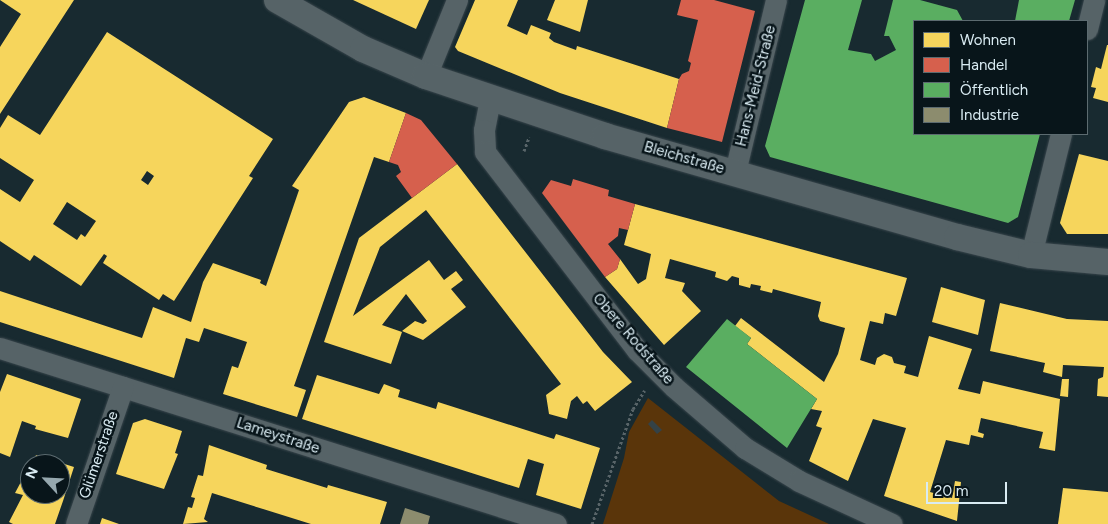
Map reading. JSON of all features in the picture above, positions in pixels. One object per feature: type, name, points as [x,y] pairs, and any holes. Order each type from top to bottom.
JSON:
[{"type":"street","name":"Bleichstraße","points":[[277,0],[363,49],[426,76],[490,99],[956,237],[1031,255],[1108,262]]},
{"type":"street","points":[[426,76],[458,0]]},
{"type":"street","name":"Hans-Meid-Straße","points":[[735,172],[776,0]]},
{"type":"street","points":[[1088,25],[1094,0]]},
{"type":"street","name":"Obere Rodstraße","points":[[490,99],[484,130],[485,152],[572,269],[657,370],[745,448],[799,481],[892,524]]},
{"type":"street","points":[[1031,255],[1061,135]]},
{"type":"street","name":"Lameystraße","points":[[0,348],[553,524]]},
{"type":"street","name":"Glümerstraße","points":[[76,524],[123,387]]},
{"type":"path","points":[[592,524],[633,409],[657,370]]},
{"type":"shaded area","points":[[648,398],[779,501],[829,524],[603,524],[624,458],[629,432]]},
{"type":"building: Wohnen","points":[[0,0],[74,0],[0,114],[0,47],[21,14]]},
{"type":"building: Wohnen","points":[[353,0],[429,0],[416,29]]},
{"type":"building: Wohnen","points":[[475,0],[518,0],[507,26],[527,35],[531,25],[551,33],[549,38],[554,42],[576,50],[577,46],[679,79],[667,128],[560,93],[458,51],[455,47]]},
{"type":"building: Wohnen","points":[[555,0],[588,0],[580,32],[547,20]]},
{"type":"building: Wohnen","points":[[107,32],[273,139],[249,176],[253,178],[174,301],[163,294],[159,300],[103,263],[107,256],[104,254],[81,286],[34,255],[30,261],[0,241],[0,189],[20,202],[34,180],[0,158],[0,128],[8,115],[40,135]],"holes":[[[147,171],[154,176],[148,185],[141,180]],[[67,202],[96,221],[85,237],[81,234],[77,240],[53,224]]]},
{"type":"building: Wohnen","points":[[1107,45],[1108,102],[1093,98],[1096,88],[1091,87],[1096,67],[1101,69]]},
{"type":"building: Wohnen","points":[[364,97],[406,113],[389,162],[374,157],[294,386],[306,390],[297,417],[223,394],[232,366],[238,368],[247,342],[204,328],[199,342],[186,338],[174,378],[0,322],[0,291],[142,338],[153,307],[191,322],[203,282],[213,263],[261,280],[260,283],[266,286],[299,190],[292,186],[349,102]]},
{"type":"building: Wohnen","points":[[1079,154],[1108,161],[1108,234],[1067,234],[1060,223]]},
{"type":"building: Wohnen","points":[[457,164],[603,352],[632,382],[595,411],[587,401],[583,404],[577,396],[571,401],[567,419],[549,414],[546,395],[561,384],[426,210],[380,247],[353,316],[429,260],[444,280],[456,271],[463,280],[451,289],[466,307],[423,340],[402,331],[415,321],[423,324],[427,321],[406,294],[382,325],[402,332],[391,364],[324,342],[359,238]]},
{"type":"building: Wohnen","points":[[635,204],[907,278],[896,316],[885,313],[883,324],[870,321],[860,360],[875,365],[877,358],[884,354],[892,357],[894,363],[906,366],[904,373],[918,377],[929,336],[972,349],[958,389],[980,394],[983,381],[1060,399],[1055,451],[1039,448],[1043,432],[981,418],[978,432],[984,434],[983,438],[971,435],[969,445],[946,440],[930,492],[952,498],[955,481],[961,482],[957,521],[884,496],[906,428],[873,419],[848,481],[809,461],[822,428],[816,426],[822,411],[811,409],[817,399],[747,344],[751,338],[735,326],[741,318],[824,382],[838,354],[845,328],[820,321],[818,316],[821,302],[773,289],[772,293],[760,290],[761,286],[751,284],[750,288],[739,285],[739,278],[732,276],[727,281],[715,277],[716,272],[670,259],[665,278],[685,283],[682,291],[701,311],[664,345],[605,277],[617,269],[620,259],[638,284],[646,279],[651,254],[624,245]]},
{"type":"building: Wohnen","points":[[941,287],[985,300],[978,335],[932,322]]},
{"type":"building: Wohnen","points":[[1000,303],[1067,319],[1108,321],[1108,397],[1097,396],[1098,379],[1103,377],[1104,367],[1063,365],[1062,377],[1043,372],[1045,363],[990,351]]},
{"type":"building: Wohnen","points":[[7,374],[81,399],[68,438],[35,429],[36,426],[22,421],[10,457],[0,453],[0,392]]},
{"type":"building: Wohnen","points":[[317,375],[379,394],[384,384],[400,390],[398,397],[436,409],[438,402],[554,439],[556,434],[600,448],[581,509],[536,495],[544,464],[528,459],[519,488],[302,419]]},
{"type":"building: Wohnen","points":[[1062,379],[1069,379],[1068,397],[1060,396]]},
{"type":"building: Wohnen","points":[[145,419],[182,431],[175,453],[178,454],[164,489],[116,474],[133,423]]},
{"type":"building: Wohnen","points":[[209,445],[267,465],[266,469],[327,488],[328,485],[387,502],[380,524],[311,524],[212,493],[204,519],[208,522],[183,524],[188,507],[192,508],[195,498],[191,497],[198,475],[203,476]]},
{"type":"building: Wohnen","points":[[70,466],[74,467],[70,479]]},
{"type":"building: Wohnen","points":[[20,484],[20,494],[15,493]]},
{"type":"building: Wohnen","points":[[1063,488],[1108,492],[1108,524],[1058,524]]},
{"type":"building: Wohnen","points":[[20,501],[20,504],[62,504],[55,524],[13,524],[9,522]]},
{"type":"building: Wohnen","points":[[102,518],[119,524],[100,524]]},
{"type":"building: Handel","points":[[681,0],[714,0],[755,11],[722,142],[667,128],[679,79],[682,74],[689,71],[691,63],[688,61],[698,20],[677,15]]},
{"type":"building: Handel","points":[[406,113],[421,120],[457,164],[412,198],[396,176],[401,172],[398,165],[389,162]]},
{"type":"building: Handel","points":[[573,179],[609,190],[608,196],[635,204],[628,230],[619,228],[618,236],[608,244],[620,259],[617,269],[605,277],[542,193],[551,180],[571,186]]},
{"type":"building: Öffentlich","points":[[805,0],[862,0],[848,50],[871,54],[875,61],[896,50],[889,36],[884,36],[893,0],[920,0],[957,10],[962,20],[913,20],[913,135],[1040,135],[1018,217],[1008,223],[770,157],[765,146]]},
{"type":"building: Öffentlich","points":[[1019,0],[1075,0],[1069,20],[1015,20]]},
{"type":"building: Öffentlich","points":[[727,319],[751,338],[747,344],[817,399],[787,448],[686,367]]},
{"type":"building: Industrie","points":[[405,508],[430,516],[428,524],[400,524]]},
{"type":"building: Sonstige","points":[[652,420],[662,430],[657,434],[648,424]]}]
